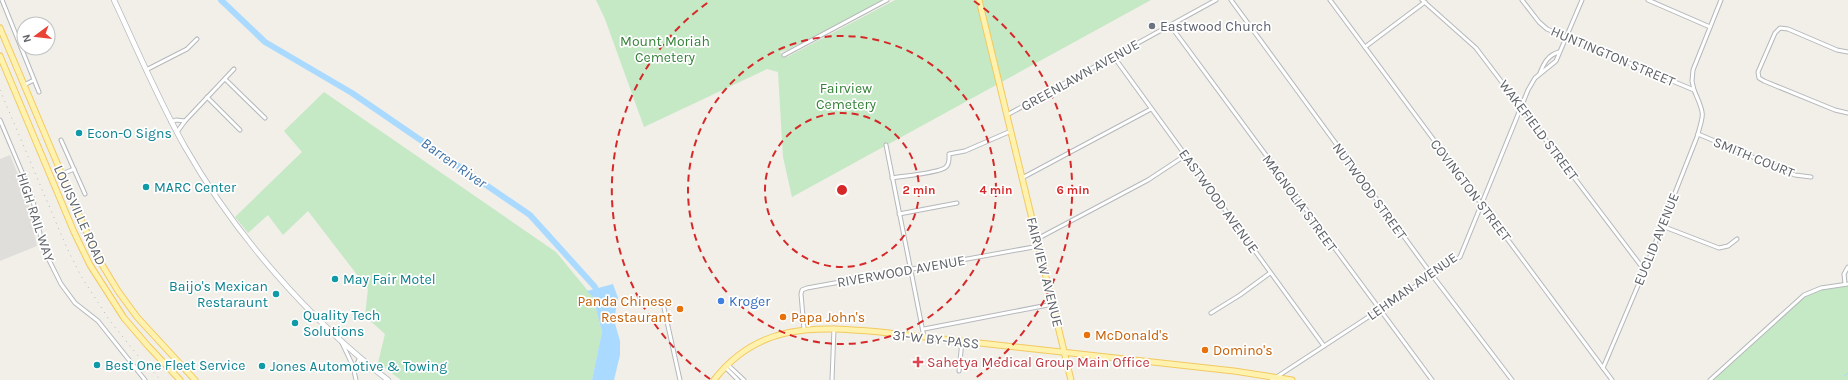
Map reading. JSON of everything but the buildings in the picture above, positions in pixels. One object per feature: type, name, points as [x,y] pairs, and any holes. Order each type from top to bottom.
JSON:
[{"type":"main road","name":"FAIRVIEW AVENUE","points":[[979,0],[1071,380]]},
{"type":"main road","name":"LOUISVILLE ROAD","points":[[0,28],[89,239],[112,282],[144,325],[195,380]]},
{"type":"main road","name":"LOUISVILLE ROAD","points":[[0,56],[79,243],[103,287],[132,327],[178,379]]},
{"type":"main road","points":[[14,89],[24,85]]},
{"type":"main road","points":[[52,179],[62,174]]},
{"type":"main road","name":"31-W BY-PASS","points":[[714,380],[727,366],[746,351],[764,340],[786,332],[804,329],[834,328],[924,337],[1292,380]]},
{"type":"main road","points":[[178,379],[185,370]]},
{"type":"street","points":[[2,0],[39,92]]},
{"type":"street","points":[[114,0],[146,70],[177,132],[212,191],[251,244],[285,284],[338,337],[388,380]]},
{"type":"street","points":[[784,55],[887,0]]},
{"type":"street","name":"GREENLAWN AVENUE","points":[[1007,115],[1216,0]]},
{"type":"street","name":"NUTWOOD STREET","points":[[1230,0],[1432,275],[1512,380]]},
{"type":"street","name":"COVINGTON STREET","points":[[1330,0],[1612,380]]},
{"type":"street","name":"HUNTINGTON STREET","points":[[1522,0],[1543,26],[1566,38],[1694,90]]},
{"type":"street","points":[[1540,73],[1553,65],[1582,0]]},
{"type":"street","points":[[1648,0],[1710,27]]},
{"type":"street","points":[[1694,90],[1692,82],[1693,70],[1721,0]]},
{"type":"street","points":[[1365,47],[1423,1]]},
{"type":"street","name":"WAKEFIELD STREET","points":[[1423,1],[1476,48],[1645,271]]},
{"type":"street","name":"MAGNOLIA STREET","points":[[1170,25],[1432,380]]},
{"type":"street","points":[[1848,52],[1837,50],[1788,29],[1780,28],[1775,33],[1758,72],[1759,78],[1764,81],[1836,110],[1848,113]]},
{"type":"street","points":[[146,70],[187,49],[198,39]]},
{"type":"street","points":[[1540,73],[1547,60],[1559,52]]},
{"type":"street","name":"EASTWOOD AVENUE","points":[[1114,57],[1324,346]]},
{"type":"street","points":[[177,132],[185,121],[234,69]]},
{"type":"street","name":"LEHMAN AVENUE","points":[[1275,378],[1460,257],[1530,86],[1540,73]]},
{"type":"street","points":[[225,79],[265,118]]},
{"type":"street","points":[[24,85],[34,80]]},
{"type":"street","name":"EUCLID AVENUE","points":[[1603,368],[1645,271],[1698,134],[1702,120],[1702,109],[1694,90]]},
{"type":"street","points":[[207,97],[240,130]]},
{"type":"street","points":[[1022,178],[1151,109]]},
{"type":"street","name":"HIGH RAIL WAY","points":[[0,120],[30,190],[43,248],[61,284],[75,303],[98,321],[146,380]]},
{"type":"street","points":[[172,122],[176,120],[185,121]]},
{"type":"street","points":[[892,178],[936,172],[946,167],[949,162],[949,154],[965,151],[1011,131]]},
{"type":"street","name":"SMITH COURT","points":[[1698,134],[1795,175],[1811,177]]},
{"type":"street","points":[[62,140],[85,194]]},
{"type":"street","points":[[886,145],[899,214],[924,329],[924,337]]},
{"type":"street","points":[[1037,239],[1148,180],[1186,155]]},
{"type":"street","points":[[62,174],[74,169]]},
{"type":"street","points":[[899,214],[958,203]]},
{"type":"street","points":[[1662,226],[1718,248],[1728,246],[1737,239]]},
{"type":"street","name":"RIVERWOOD AVENUE","points":[[804,329],[801,295],[804,288],[1039,246]]},
{"type":"street","points":[[1710,380],[1794,302],[1807,293],[1821,288],[1846,284],[1844,274],[1848,267]]},
{"type":"street","points":[[1211,313],[1240,295],[1270,273]]},
{"type":"street","points":[[924,329],[1053,304]]},
{"type":"street","points":[[664,308],[680,380]]},
{"type":"street","points":[[832,380],[834,328]]},
{"type":"street","points":[[338,337],[355,372]]},
{"type":"street","points":[[959,371],[962,342]]},
{"type":"street","points":[[356,380],[355,365],[360,357]]},
{"type":"street","points":[[727,366],[738,380]]},
{"type":"street","points":[[727,366],[744,380]]},
{"type":"shaded area","points":[[10,155],[27,197],[37,246],[0,261],[0,159]]},
{"type":"green space","name":"Fairview Cemetery","points":[[596,0],[886,0],[787,50],[779,52],[787,57],[895,0],[1151,0],[792,197],[783,157],[778,72],[767,69],[644,127],[605,19]]},
{"type":"green space","points":[[324,92],[556,252],[593,297],[602,332],[592,380],[401,380],[378,363],[385,334],[365,316],[368,289],[308,211],[283,235],[268,215],[248,233],[235,217],[302,152],[284,131]]},
{"type":"green space","points":[[1848,284],[1848,380],[1711,380],[1809,292]]},
{"type":"water","points":[[613,284],[618,298],[614,320],[620,341],[620,355],[614,380],[592,380],[602,332],[593,297],[587,291]]},
{"type":"waterway","name":"Barren River","points":[[221,0],[265,42],[352,93],[530,215],[595,287],[598,295]]},
{"type":"waterway","points":[[1844,376],[1848,373]]},
{"type":"railway","points":[[0,90],[66,246],[81,276],[110,321],[139,357],[161,380]]},
{"type":"place","name":"Eastwood Church","points":[[1152,26]]},
{"type":"place","name":"Econ-O Signs","points":[[79,133]]},
{"type":"place","name":"MARC Center","points":[[146,187]]},
{"type":"place","name":"May Fair Motel","points":[[335,279]]},
{"type":"place","name":"Baijo's Mexican Restaraunt","points":[[276,294]]},
{"type":"place","name":"Kroger","points":[[721,301]]},
{"type":"place","name":"Panda Chinese Restaurant","points":[[680,309]]},
{"type":"place","name":"Papa John's","points":[[783,317]]},
{"type":"place","name":"Quality Tech Solutions","points":[[295,323]]},
{"type":"place","name":"McDonald's","points":[[1087,335]]},
{"type":"place","name":"Domino's","points":[[1205,350]]},
{"type":"place","name":"Sahetya Medical Group Main Office","points":[[918,362]]},
{"type":"place","name":"Best One Fleet Service","points":[[97,365]]},
{"type":"place","name":"Jones Automotive & Towing","points":[[262,366]]},
{"type":"park label","name":"Mount Moriah Cemetery","points":[[665,50]]}]
